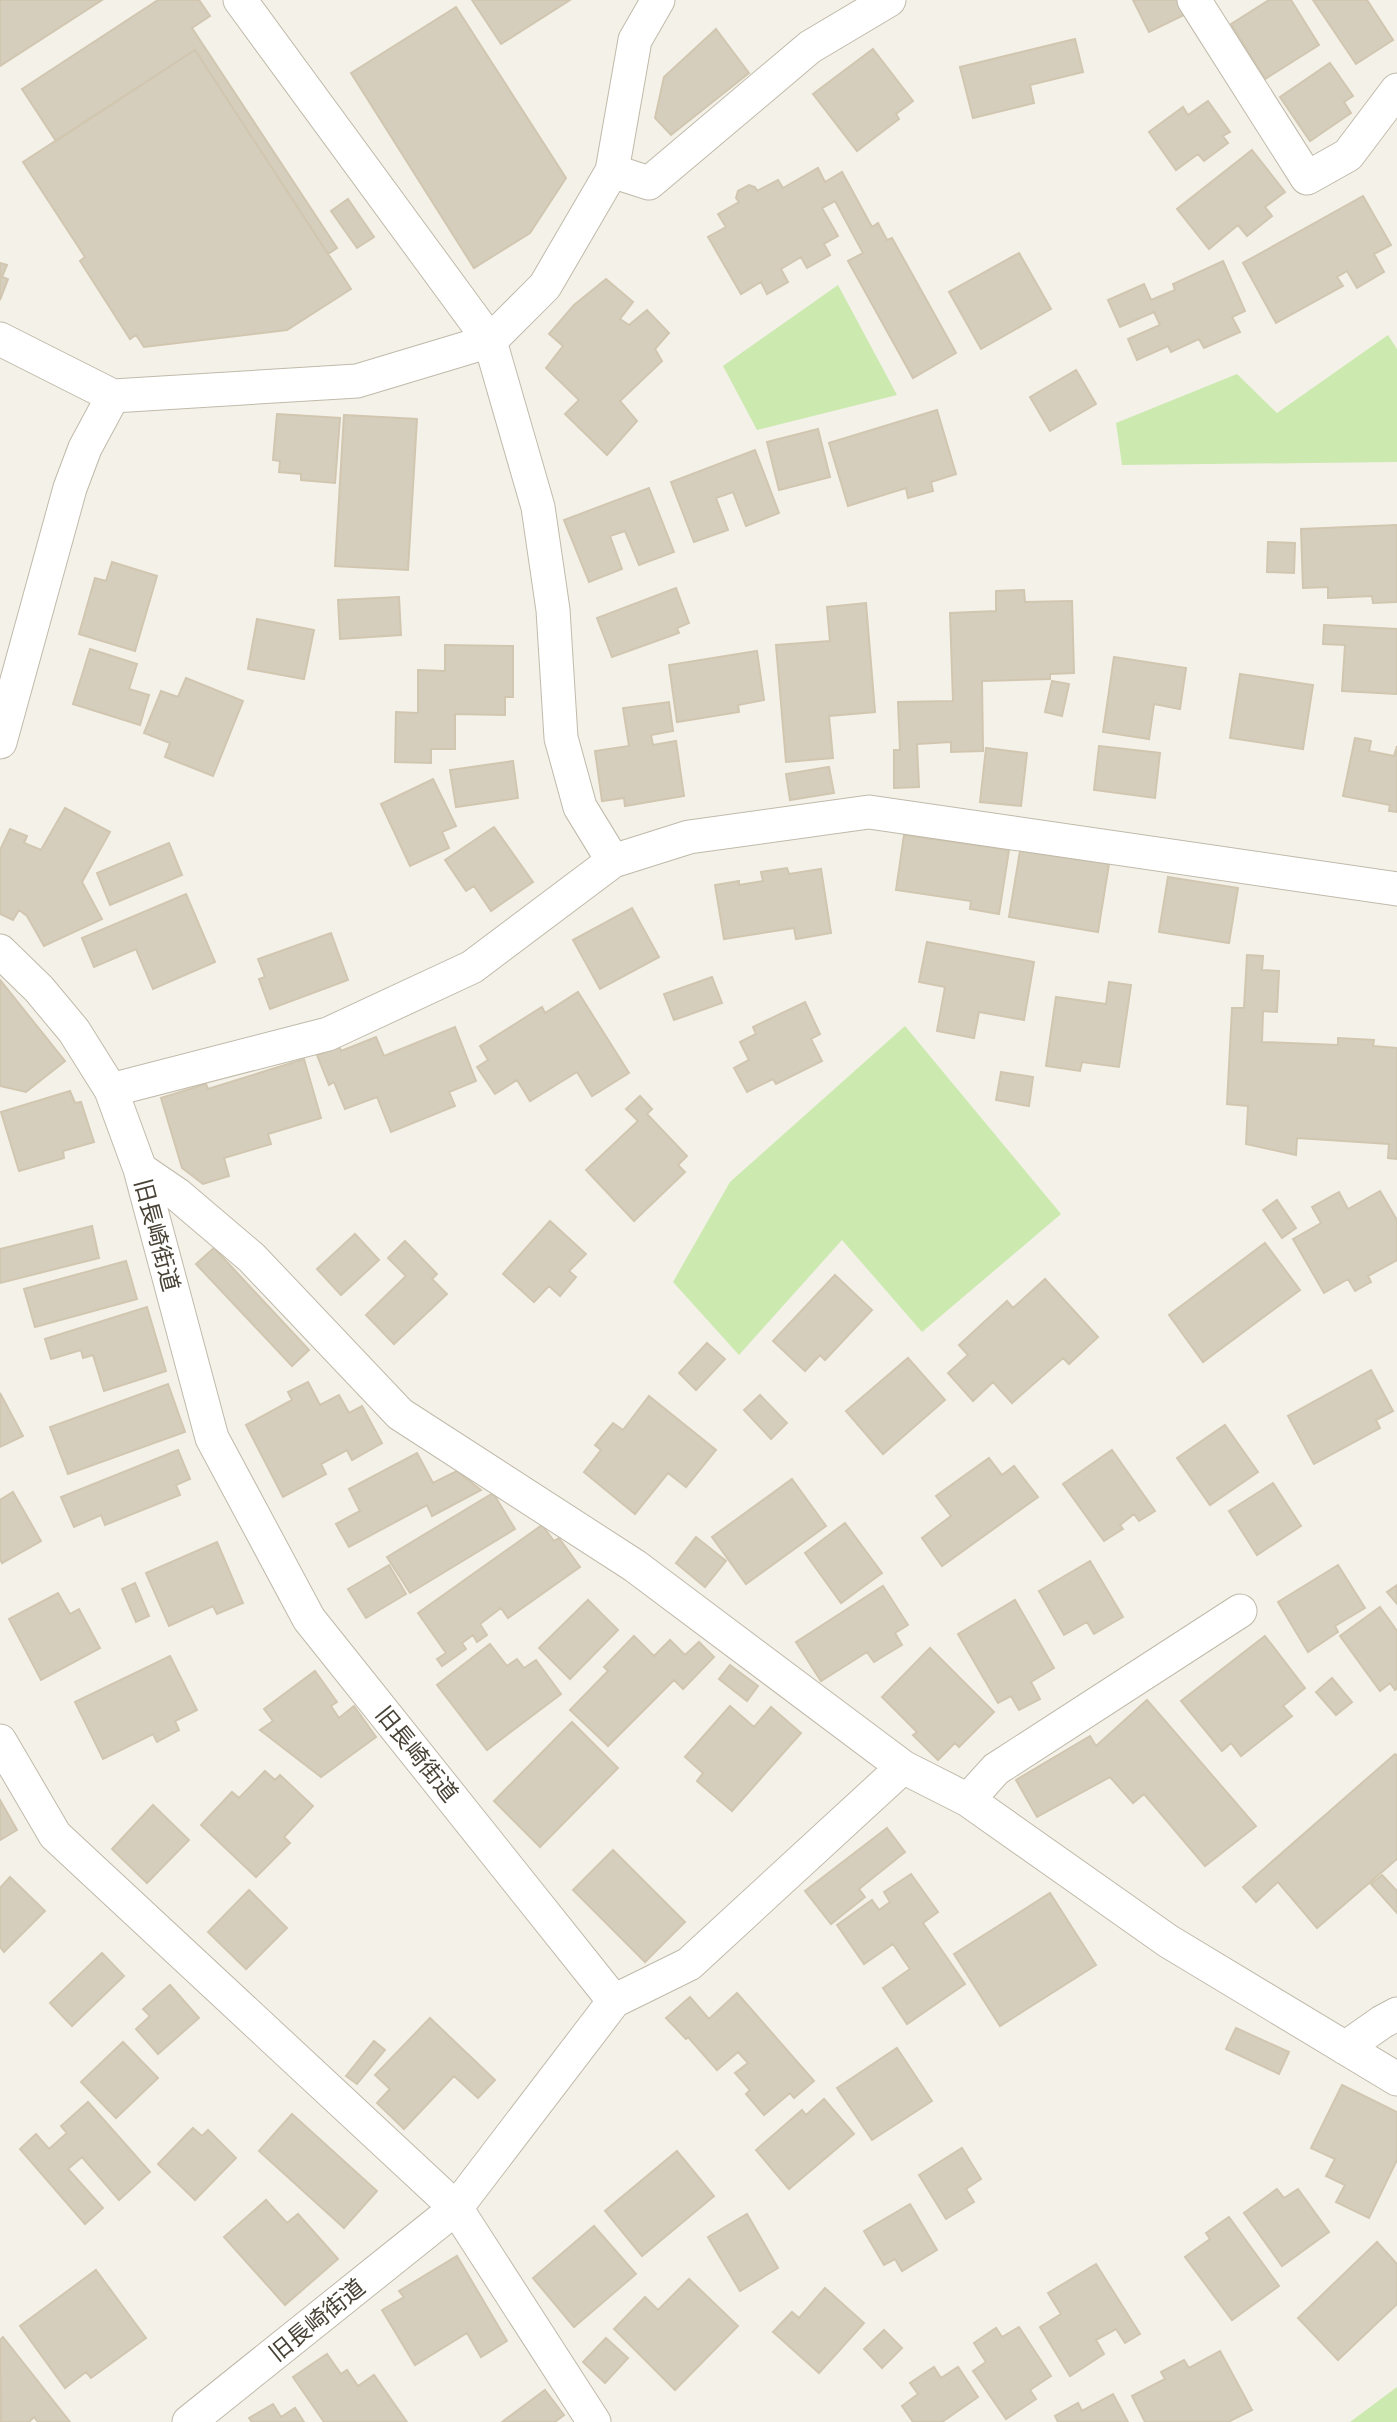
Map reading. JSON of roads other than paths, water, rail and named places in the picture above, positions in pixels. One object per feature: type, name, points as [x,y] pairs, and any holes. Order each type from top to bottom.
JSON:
[{"type":"street","points":[[240,0],[490,341],[538,506],[553,610],[561,738],[580,807],[613,862]]},
{"type":"street","points":[[0,339],[113,397],[357,381],[490,341],[545,286],[612,171],[635,40],[658,0]]},
{"type":"street","points":[[612,171],[649,183],[810,47],[889,0]]},
{"type":"street","points":[[1194,0],[1307,178],[1348,155],[1397,90]]},
{"type":"street","points":[[0,742],[70,488],[85,448],[113,397]]},
{"type":"street","points":[[111,1090],[328,1034],[472,967],[613,862],[689,836],[869,812],[1397,890]]},
{"type":"street","name":"旧長崎街道","points":[[0,951],[39,989],[74,1031],[111,1090],[140,1169],[212,1438],[309,1619],[614,2001],[456,2208],[189,2422]]},
{"type":"street","points":[[140,1169],[178,1195],[252,1258],[400,1414],[635,1566],[904,1767],[968,1800],[1168,1941],[1397,2079]]},
{"type":"street","points":[[968,1800],[996,1769],[1240,1611]]},
{"type":"street","points":[[0,1741],[55,1835],[456,2208],[594,2422]]},
{"type":"street","points":[[614,2001],[689,1964],[904,1767]]},
{"type":"street","points":[[1345,2048],[1397,2014]]}]
